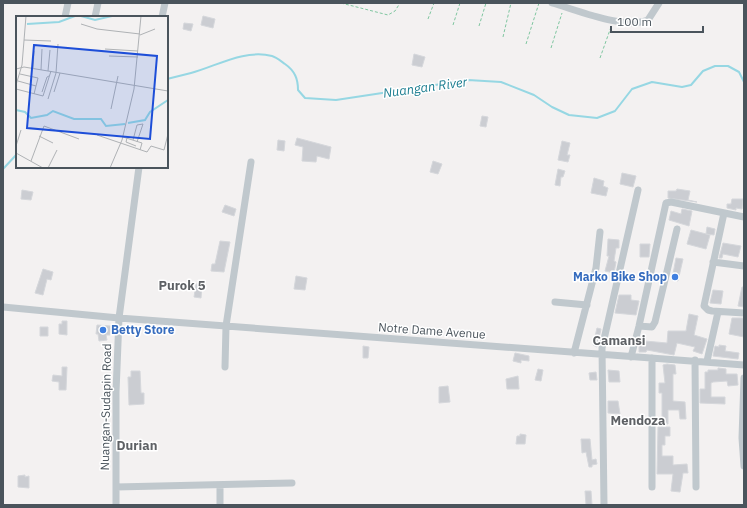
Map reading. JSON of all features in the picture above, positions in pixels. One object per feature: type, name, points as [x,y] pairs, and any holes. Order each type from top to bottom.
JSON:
[{"type":"street","points":[[65,16],[68,3]]},
{"type":"street","points":[[95,16],[98,3]]},
{"type":"street","points":[[162,16],[165,3]]},
{"type":"street","points":[[552,3],[626,24],[642,23],[652,16],[659,3]]},
{"type":"street","points":[[225,367],[226,326],[251,162]]},
{"type":"street","name":"Nuangan-Sudapin Road","points":[[116,505],[119,318],[139,168]]},
{"type":"street","points":[[604,505],[602,348],[638,190]]},
{"type":"street","points":[[631,357],[666,203],[671,202],[744,217]]},
{"type":"street","points":[[724,213],[704,306],[708,310],[744,314]]},
{"type":"street","points":[[639,326],[652,327],[656,322],[677,229]]},
{"type":"street","points":[[574,353],[596,268],[600,232]]},
{"type":"street","points":[[713,262],[744,266]]},
{"type":"street","points":[[555,302],[587,305]]},
{"type":"street","name":"Notre Dame Avenue","points":[[3,307],[119,318],[574,353],[695,360],[744,365]]},
{"type":"street","points":[[707,361],[718,312]]},
{"type":"street","points":[[652,358],[652,487]]},
{"type":"street","points":[[695,360],[696,487]]},
{"type":"street","points":[[744,378],[742,431],[744,466]]},
{"type":"street","points":[[116,488],[292,483]]},
{"type":"street","points":[[220,485],[220,505]]},
{"type":"path","points":[[341,3],[388,15],[395,11],[400,3]]},
{"type":"path","points":[[428,19],[434,3]]},
{"type":"path","points":[[453,25],[460,3]]},
{"type":"path","points":[[480,26],[486,3]]},
{"type":"path","points":[[503,37],[511,3]]},
{"type":"path","points":[[526,44],[539,3]]},
{"type":"path","points":[[551,48],[564,6]]},
{"type":"path","points":[[600,58],[613,21]]},
{"type":"building","points":[[203,16],[215,19],[213,28],[201,25]]},
{"type":"building","points":[[184,23],[193,24],[191,31],[183,29]]},
{"type":"building","points":[[414,54],[425,57],[422,67],[412,65]]},
{"type":"building","points":[[482,116],[488,117],[486,127],[480,126]]},
{"type":"building","points":[[297,138],[331,147],[329,159],[317,156],[316,162],[302,161],[303,147],[295,145]]},
{"type":"building","points":[[278,140],[285,141],[284,151],[277,150]]},
{"type":"building","points":[[562,141],[570,143],[567,155],[570,155],[568,162],[558,160]]},
{"type":"building","points":[[433,161],[442,164],[438,174],[430,172]]},
{"type":"building","points":[[558,169],[565,171],[563,177],[561,177],[560,186],[555,185]]},
{"type":"building","points":[[622,173],[636,176],[633,187],[620,184]]},
{"type":"building","points":[[594,178],[604,181],[603,186],[608,188],[606,196],[591,193]]},
{"type":"building","points":[[677,189],[690,191],[688,200],[697,202],[668,198],[668,191],[676,191]]},
{"type":"building","points":[[22,190],[33,192],[31,200],[21,199]]},
{"type":"building","points":[[732,199],[743,199],[742,209],[736,208],[736,210],[727,208],[727,204],[731,204]]},
{"type":"building","points":[[225,205],[236,209],[234,216],[222,212]]},
{"type":"building","points":[[682,209],[692,211],[689,226],[669,220],[671,211],[681,214]]},
{"type":"building","points":[[707,227],[715,229],[714,235],[706,234]]},
{"type":"building","points":[[691,230],[710,235],[706,249],[687,244]]},
{"type":"building","points":[[608,239],[619,240],[619,248],[616,248],[614,261],[616,262],[614,273],[605,271],[609,256],[607,256]]},
{"type":"building","points":[[220,241],[230,242],[224,272],[211,271],[212,264],[215,264]]},
{"type":"building","points":[[723,243],[741,246],[738,257],[723,254],[722,258],[719,258]]},
{"type":"building","points":[[640,244],[650,244],[649,257],[640,257]]},
{"type":"building","points":[[676,258],[683,259],[678,281],[672,279]]},
{"type":"building","points":[[43,269],[53,272],[51,280],[47,279],[43,295],[35,293]]},
{"type":"building","points":[[296,276],[307,278],[305,290],[294,289]]},
{"type":"building","points":[[196,284],[202,285],[201,298],[194,297]]},
{"type":"building","points":[[742,287],[744,287],[744,307],[738,306]]},
{"type":"building","points":[[713,290],[723,291],[721,304],[710,303]]},
{"type":"building","points":[[619,295],[631,295],[631,300],[639,301],[636,315],[615,313]]},
{"type":"building","points":[[689,314],[698,316],[694,335],[707,339],[702,354],[693,351],[695,347],[677,343],[674,355],[647,350],[646,352],[639,352],[639,345],[646,346],[645,341],[667,343],[668,331],[686,331]]},
{"type":"building","points":[[732,318],[744,318],[744,337],[729,334]]},
{"type":"building","points":[[62,321],[67,321],[67,335],[59,334],[59,324],[62,324]]},
{"type":"building","points":[[97,325],[111,326],[110,335],[106,335],[107,340],[99,341],[98,334],[96,334]]},
{"type":"building","points":[[40,327],[48,327],[48,336],[40,336]]},
{"type":"building","points":[[597,328],[601,329],[597,347],[593,345]]},
{"type":"building","points":[[719,345],[726,346],[725,351],[739,353],[738,359],[713,356],[715,346],[719,347]]},
{"type":"building","points":[[363,346],[369,347],[368,358],[363,358]]},
{"type":"building","points":[[515,353],[529,356],[529,361],[521,360],[521,363],[513,361]]},
{"type":"building","points":[[663,365],[675,365],[676,374],[673,374],[673,401],[685,402],[686,419],[680,419],[679,410],[668,410],[668,424],[664,424],[664,418],[662,418],[662,393],[659,393],[659,383],[665,383]]},
{"type":"building","points":[[62,367],[67,367],[66,390],[59,390],[59,382],[52,381],[53,375],[62,376]]},
{"type":"building","points":[[718,368],[726,369],[726,374],[737,374],[738,385],[728,386],[727,381],[713,382],[711,383],[711,397],[725,397],[725,404],[700,403],[700,389],[705,389],[705,372],[708,372],[708,370],[718,370]]},
{"type":"building","points":[[538,369],[543,370],[541,381],[535,380]]},
{"type":"building","points":[[608,370],[619,371],[620,382],[609,382]]},
{"type":"building","points":[[131,371],[140,371],[141,393],[144,393],[144,404],[129,405],[128,377],[131,377]]},
{"type":"building","points":[[596,372],[597,380],[590,380],[589,373]]},
{"type":"building","points":[[518,376],[519,389],[507,389],[506,379]]},
{"type":"building","points":[[448,386],[450,402],[439,403],[439,387]]},
{"type":"building","points":[[608,401],[618,401],[620,414],[608,413]]},
{"type":"building","points":[[658,427],[670,427],[670,436],[665,436],[665,445],[662,445],[662,456],[673,456],[673,465],[687,464],[688,473],[683,473],[680,492],[671,491],[673,474],[657,474]]},
{"type":"building","points":[[520,434],[526,435],[525,444],[516,444],[517,436],[520,436]]},
{"type":"building","points":[[581,439],[590,439],[592,460],[596,459],[597,464],[592,465],[592,467],[589,467],[586,452],[582,453]]},
{"type":"building","points":[[25,475],[25,477],[29,476],[29,488],[18,487],[18,476]]},
{"type":"building","points":[[585,491],[591,491],[592,505],[586,505]]},
{"type":"waterway","name":"Nuangan River","points":[[168,79],[201,70],[241,56],[262,54],[275,57],[294,72],[297,79],[298,90],[305,98],[336,100],[468,80],[501,82],[534,95],[552,107],[569,115],[597,118],[615,111],[632,89],[652,82],[682,87],[691,85],[703,71],[715,66],[728,66],[739,72],[744,82]]},
{"type":"waterway","name":"Nuangan River","points":[[3,169],[16,155]]},
{"type":"place","name":"Marko Bike Shop","points":[[675,277]]},
{"type":"place","name":"Betty Store","points":[[103,330]]},
{"type":"district","name":"Purok 5","points":[[182,285]]},
{"type":"district","name":"Camansi","points":[[619,340]]},
{"type":"district","name":"Mendoza","points":[[638,420]]},
{"type":"district","name":"Durian","points":[[137,445]]}]
